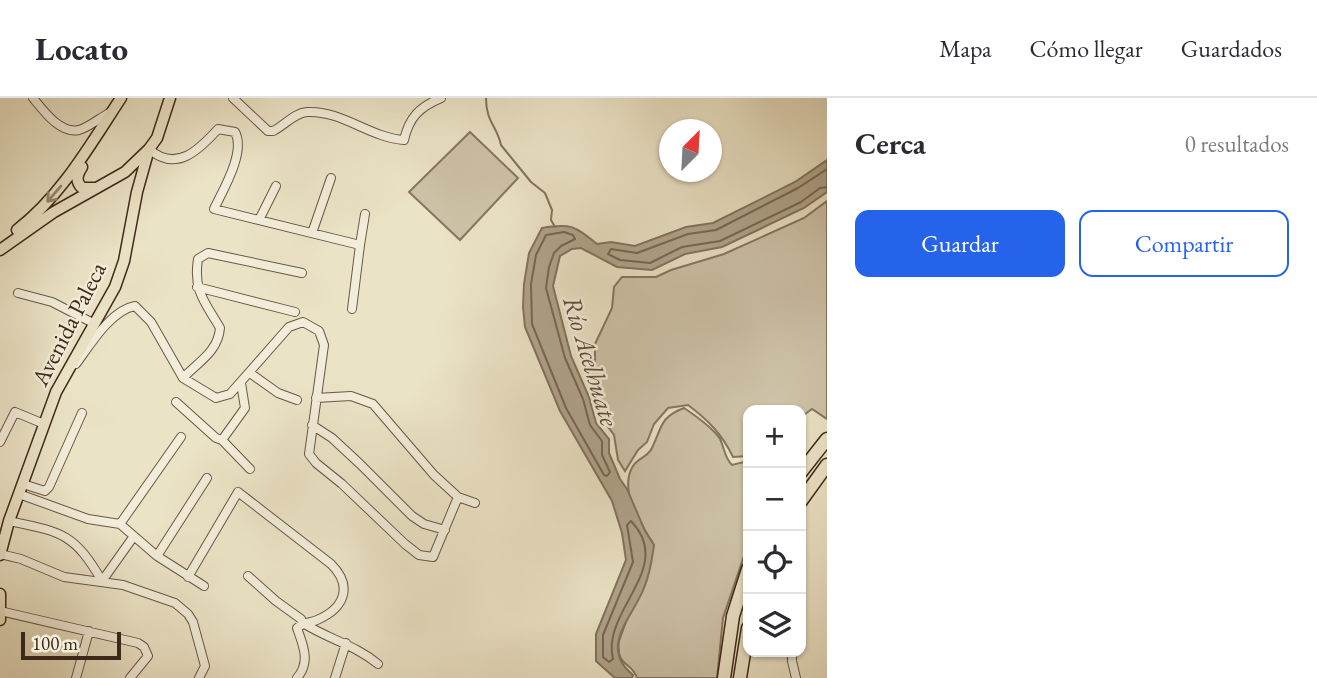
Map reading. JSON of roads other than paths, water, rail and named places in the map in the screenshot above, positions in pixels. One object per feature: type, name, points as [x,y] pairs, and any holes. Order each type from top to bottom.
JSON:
[{"type":"highway","points":[[804,468],[827,439]]},
{"type":"highway","points":[[806,494],[827,465]]},
{"type":"highway","points":[[724,678],[733,616],[743,585]]},
{"type":"highway","points":[[740,678],[743,657]]},
{"type":"main road","points":[[0,243],[30,220],[60,188],[121,98]]},
{"type":"main road","points":[[97,187],[82,188],[77,181],[78,173],[108,125],[121,98]]},
{"type":"main road","points":[[0,250],[54,212],[125,172],[149,149],[161,132],[170,98]]},
{"type":"main road","name":"Avenida Paleca","points":[[0,554],[56,391],[115,287],[124,261],[149,149]]},
{"type":"main road","points":[[125,172],[136,178],[137,196]]},
{"type":"main road","points":[[0,594],[0,620]]},
{"type":"street","points":[[33,98],[48,117],[73,130],[80,130],[112,111]]},
{"type":"street","points":[[233,98],[268,131],[279,128],[297,115],[307,112],[342,120],[391,139],[404,140],[407,126],[413,116],[426,104],[441,98]]},
{"type":"street","points":[[149,149],[158,157],[177,158],[195,153],[218,129],[235,132],[238,140],[232,174],[214,208],[228,214],[259,219],[360,245]]},
{"type":"street","points":[[312,233],[331,178]]},
{"type":"street","points":[[259,219],[276,186]]},
{"type":"street","points":[[352,309],[365,214]]},
{"type":"street","points":[[183,378],[215,349],[219,340],[220,328],[203,303],[197,287],[195,275],[198,259],[208,253],[302,273]]},
{"type":"street","points":[[197,287],[295,312]]},
{"type":"street","points":[[18,293],[52,302],[95,324]]},
{"type":"street","points":[[56,391],[112,320],[127,307],[135,306],[151,322],[183,378],[216,398],[230,394],[289,327],[303,322],[319,331],[324,345],[309,454],[316,463],[419,555],[433,557],[458,497]]},
{"type":"street","points":[[250,373],[284,397],[297,400]]},
{"type":"street","points":[[222,440],[245,408],[241,383]]},
{"type":"street","points":[[316,398],[351,397],[373,404],[435,475],[458,497],[475,503]]},
{"type":"street","points":[[176,402],[216,438],[222,440],[250,469]]},
{"type":"street","points":[[0,442],[15,412],[44,424]]},
{"type":"street","points":[[21,489],[45,491],[49,487],[82,413]]},
{"type":"street","points":[[312,425],[351,455],[412,516],[424,524],[445,530]]},
{"type":"street","points":[[120,524],[181,438]]},
{"type":"street","points":[[157,556],[207,478]]},
{"type":"street","points":[[21,489],[88,519],[120,524],[157,556],[204,586]]},
{"type":"street","points":[[188,578],[236,492],[241,493],[342,575],[345,586],[338,603],[329,613],[315,621],[303,623],[298,628],[306,650],[301,674],[297,678]]},
{"type":"street","points":[[9,522],[52,530],[71,540],[83,550],[102,581]]},
{"type":"street","points":[[102,581],[134,536]]},
{"type":"street","points":[[0,554],[21,559],[64,577],[123,585],[175,603],[193,622],[205,666],[199,678]]},
{"type":"street","points":[[248,576],[303,623],[318,633],[346,643],[378,664]]},
{"type":"street","points":[[0,611],[138,643],[148,652],[146,660],[130,678]]},
{"type":"street","points":[[76,678],[89,631]]},
{"type":"street","points":[[335,678],[346,643]]},
{"type":"street","points":[[793,657],[796,678]]},
{"type":"water","points":[[827,160],[827,192],[804,208],[722,247],[685,254],[652,270],[617,267],[581,248],[572,249],[560,256],[553,286],[571,356],[589,397],[596,423],[609,439],[609,453],[620,479],[654,545],[646,583],[618,643],[618,654],[633,675],[632,678],[615,678],[596,661],[596,634],[626,560],[622,533],[612,501],[560,411],[525,327],[524,284],[529,253],[542,228],[572,227],[597,244],[611,242],[635,246],[686,227],[713,223],[795,182]]},
{"type":"waterway","points":[[486,98],[488,113],[501,145],[531,182],[545,193],[555,227]]},
{"type":"water label","name":"Río Acelhuate","points":[[591,361]]}]
